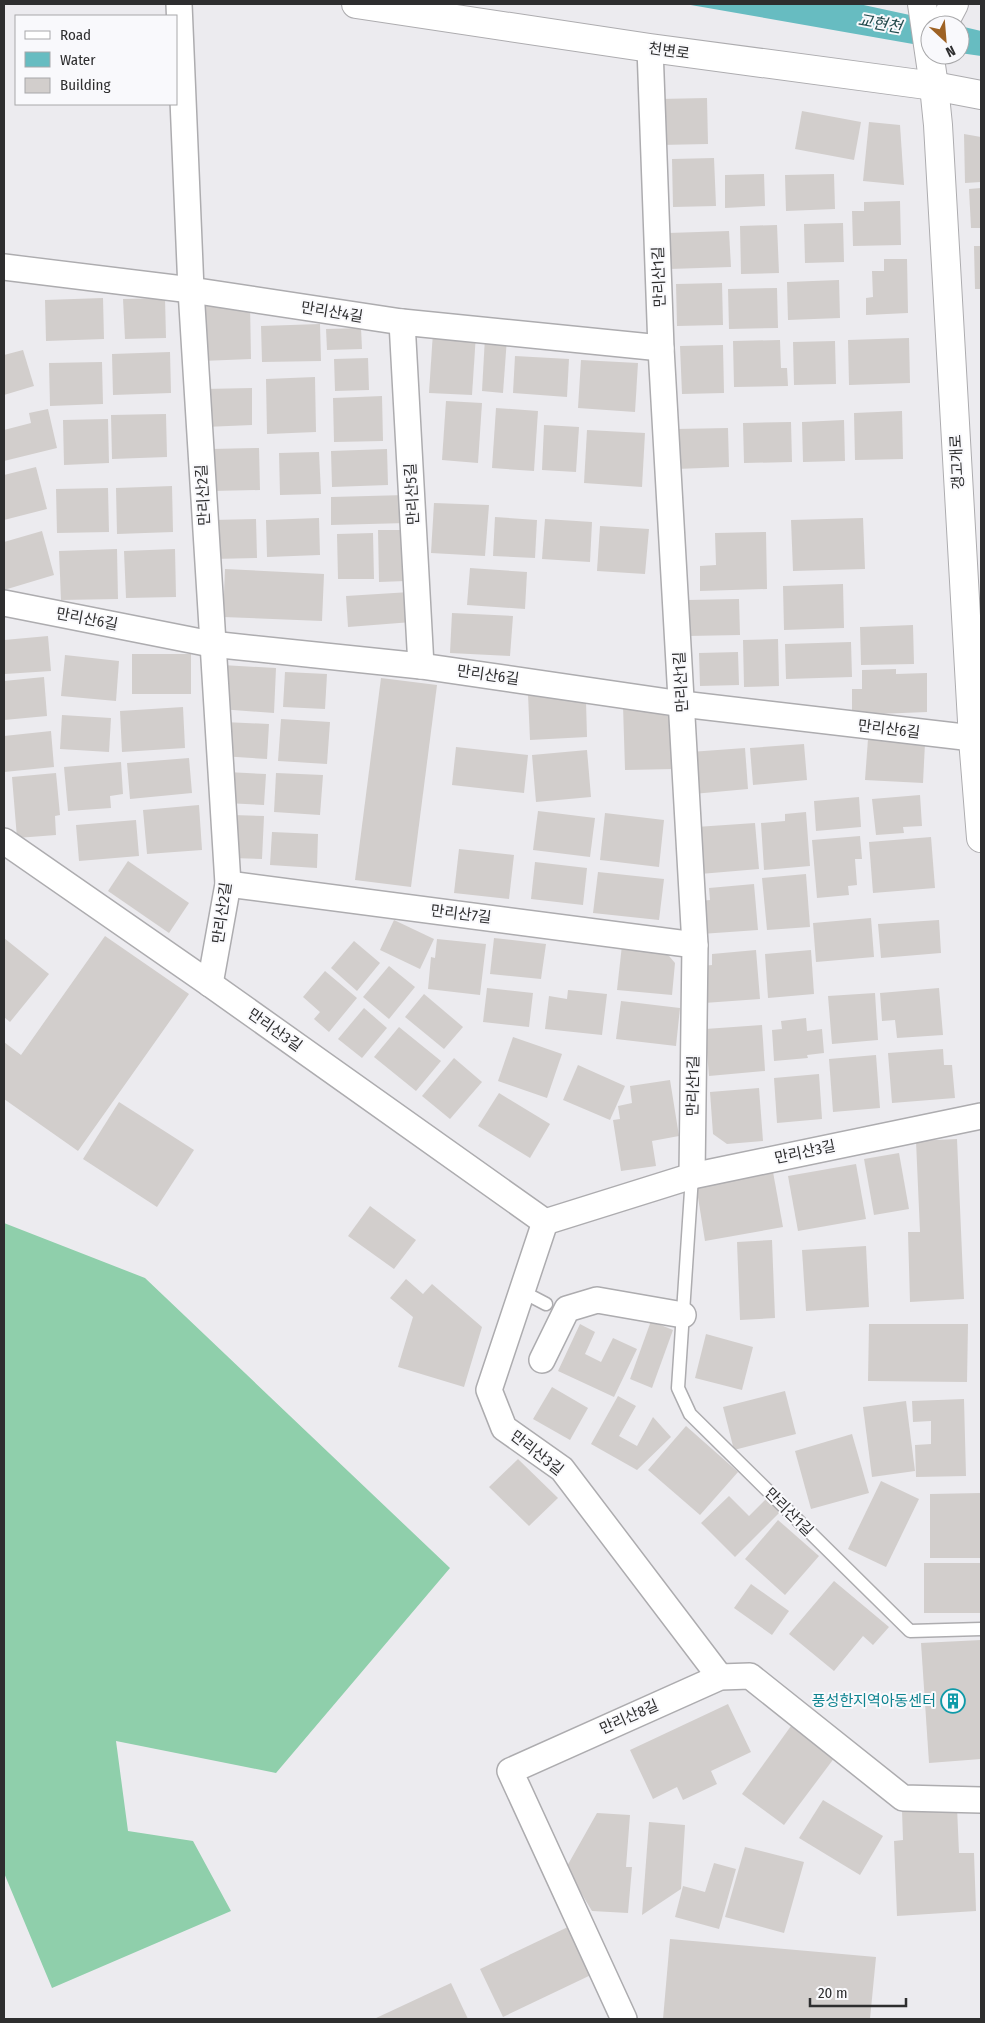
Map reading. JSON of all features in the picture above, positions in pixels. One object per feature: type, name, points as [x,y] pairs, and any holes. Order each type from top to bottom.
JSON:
[{"type":"street","name":"만리산2길","points":[[179,4],[191,290],[211,644],[228,884],[210,984]]},
{"type":"street","name":"천변로","points":[[356,4],[650,48],[934,86],[981,95]]},
{"type":"street","name":"만리산1길","points":[[650,48],[662,348],[695,945],[692,1176]]},
{"type":"street","name":"갱고개로","points":[[931,65],[934,86],[977,739],[981,838]]},
{"type":"street","name":"만리산4길","points":[[4,267],[191,290],[402,322],[662,348]]},
{"type":"street","name":"만리산5길","points":[[402,322],[421,666]]},
{"type":"street","name":"만리산6길","points":[[4,603],[211,644],[421,666],[682,704],[977,739]]},
{"type":"street","name":"만리산3길","points":[[4,841],[210,984],[545,1222]]},
{"type":"street","name":"만리산7길","points":[[228,884],[695,945]]},
{"type":"street","name":"만리산3길","points":[[545,1222],[692,1176],[981,1116]]},
{"type":"street","name":"만리산3길","points":[[545,1222],[489,1390],[504,1428],[562,1469],[720,1677]]},
{"type":"street","points":[[542,1360],[567,1309],[597,1300],[683,1315]]},
{"type":"street","name":"만리산8길","points":[[624,2019],[510,1771],[720,1677],[750,1676],[902,1798],[981,1800]]},
{"type":"lane","name":"만리산1길","points":[[692,1176],[678,1388],[690,1414],[910,1631],[981,1629]]},
{"type":"lane","points":[[523,1292],[546,1304]]},
{"type":"green space","points":[[4,1223],[145,1278],[450,1568],[276,1773],[116,1741],[128,1831],[193,1841],[231,1911],[52,1988],[4,1873]]},
{"type":"water","name":"교현천","points":[[685,4],[859,4],[920,17],[920,45]]},
{"type":"water","points":[[970,28],[981,31],[981,56],[970,54]]},
{"type":"building","points":[[707,98],[708,144],[660,145],[659,99]]},
{"type":"building","points":[[802,111],[861,122],[854,160],[795,149]]},
{"type":"building","points":[[869,122],[900,125],[904,185],[863,181]]},
{"type":"building","points":[[964,134],[981,137],[981,182],[965,183]]},
{"type":"building","points":[[714,158],[716,206],[673,207],[672,159]]},
{"type":"building","points":[[764,174],[765,206],[725,208],[725,175]]},
{"type":"building","points":[[834,174],[835,209],[786,211],[785,175]]},
{"type":"building","points":[[981,188],[981,228],[971,228],[969,189]]},
{"type":"building","points":[[900,201],[901,245],[853,246],[852,211],[864,211],[864,202]]},
{"type":"building","points":[[843,223],[844,262],[805,263],[804,224]]},
{"type":"building","points":[[777,225],[779,273],[741,274],[740,226]]},
{"type":"building","points":[[729,231],[731,267],[669,269],[668,233]]},
{"type":"building","points":[[974,246],[981,246],[981,289],[975,289]]},
{"type":"building","points":[[884,259],[907,259],[908,313],[866,315],[866,298],[873,297],[872,271],[884,271]]},
{"type":"building","points":[[839,280],[840,318],[788,320],[787,282]]},
{"type":"building","points":[[722,283],[723,325],[677,326],[676,284]]},
{"type":"building","points":[[777,288],[778,328],[729,329],[728,289]]},
{"type":"building","points":[[103,298],[104,339],[46,341],[45,300]]},
{"type":"building","points":[[165,298],[166,338],[125,339],[123,299]]},
{"type":"building","points":[[250,303],[251,359],[202,361],[200,304]]},
{"type":"building","points":[[320,324],[321,361],[262,362],[261,326]]},
{"type":"building","points":[[361,328],[362,349],[327,350],[326,329]]},
{"type":"building","points":[[433,332],[476,334],[472,395],[429,393]]},
{"type":"building","points":[[485,337],[507,338],[503,393],[482,391]]},
{"type":"building","points":[[909,338],[910,383],[849,385],[848,340]]},
{"type":"building","points":[[780,340],[781,368],[787,368],[788,386],[734,387],[733,341]]},
{"type":"building","points":[[835,341],[836,384],[794,385],[793,342]]},
{"type":"building","points":[[723,345],[724,393],[682,394],[680,346]]},
{"type":"building","points":[[23,350],[34,386],[4,395],[4,355]]},
{"type":"building","points":[[170,352],[171,393],[113,395],[112,354]]},
{"type":"building","points":[[515,356],[569,359],[567,397],[513,393]]},
{"type":"building","points":[[368,358],[369,390],[335,391],[334,359]]},
{"type":"building","points":[[581,360],[638,363],[635,412],[578,408]]},
{"type":"building","points":[[102,362],[103,404],[50,406],[49,363]]},
{"type":"building","points":[[315,377],[316,432],[267,434],[266,379]]},
{"type":"building","points":[[252,388],[252,425],[205,427],[204,389]]},
{"type":"building","points":[[382,396],[383,441],[334,442],[333,398]]},
{"type":"building","points":[[446,401],[482,403],[478,463],[442,460]]},
{"type":"building","points":[[496,408],[538,411],[534,471],[492,468]]},
{"type":"building","points":[[48,409],[57,448],[4,461],[4,430],[31,423],[29,413]]},
{"type":"building","points":[[902,411],[903,459],[855,460],[854,413]]},
{"type":"building","points":[[166,414],[167,457],[112,459],[111,415]]},
{"type":"building","points":[[108,419],[109,463],[64,465],[63,420]]},
{"type":"building","points":[[844,420],[845,461],[803,462],[802,422]]},
{"type":"building","points":[[791,422],[792,462],[744,463],[743,423]]},
{"type":"building","points":[[544,425],[579,427],[576,472],[542,470]]},
{"type":"building","points":[[728,428],[729,467],[676,469],[675,429]]},
{"type":"building","points":[[587,430],[645,433],[642,487],[584,483]]},
{"type":"building","points":[[259,448],[260,490],[212,491],[211,449]]},
{"type":"building","points":[[387,449],[388,485],[332,487],[331,451]]},
{"type":"building","points":[[319,452],[321,494],[280,495],[279,453]]},
{"type":"building","points":[[36,467],[47,509],[4,520],[4,475]]},
{"type":"building","points":[[172,486],[173,532],[117,534],[116,488]]},
{"type":"building","points":[[108,488],[109,532],[57,533],[56,489]]},
{"type":"building","points":[[406,495],[407,523],[331,525],[331,497]]},
{"type":"building","points":[[434,503],[489,505],[485,556],[431,553]]},
{"type":"building","points":[[495,517],[537,520],[535,558],[493,556]]},
{"type":"building","points":[[319,518],[320,555],[267,557],[266,520]]},
{"type":"building","points":[[863,518],[865,569],[793,571],[791,520]]},
{"type":"building","points":[[256,519],[257,558],[213,559],[212,520]]},
{"type":"building","points":[[545,519],[592,522],[590,562],[542,559]]},
{"type":"building","points":[[600,526],[649,529],[645,574],[597,571]]},
{"type":"building","points":[[378,530],[405,530],[406,581],[379,582]]},
{"type":"building","points":[[42,531],[54,575],[4,590],[4,542]]},
{"type":"building","points":[[766,532],[767,589],[700,591],[700,566],[716,565],[715,533]]},
{"type":"building","points":[[373,533],[374,579],[338,579],[337,534]]},
{"type":"building","points":[[117,549],[118,599],[61,600],[59,551]]},
{"type":"building","points":[[175,549],[176,597],[126,598],[124,551]]},
{"type":"building","points":[[470,568],[527,572],[525,609],[467,605]]},
{"type":"building","points":[[225,569],[324,574],[322,621],[223,617]]},
{"type":"building","points":[[843,584],[844,628],[784,630],[783,586]]},
{"type":"building","points":[[410,592],[412,622],[348,627],[346,596]]},
{"type":"building","points":[[739,599],[740,635],[688,636],[687,600]]},
{"type":"building","points":[[452,613],[513,616],[510,656],[450,653]]},
{"type":"building","points":[[913,625],[914,664],[861,665],[860,627]]},
{"type":"building","points":[[48,636],[51,671],[5,674],[4,640]]},
{"type":"building","points":[[778,639],[779,686],[744,687],[743,640]]},
{"type":"building","points":[[851,642],[852,677],[786,679],[785,644]]},
{"type":"building","points":[[738,652],[739,685],[700,686],[699,653]]},
{"type":"building","points":[[132,654],[191,654],[191,694],[132,694]]},
{"type":"building","points":[[65,655],[119,661],[116,701],[61,696]]},
{"type":"building","points":[[222,665],[276,668],[274,713],[220,709]]},
{"type":"building","points":[[896,669],[896,674],[927,673],[927,712],[852,715],[852,689],[862,689],[862,670]]},
{"type":"building","points":[[285,672],[327,674],[325,709],[283,707]]},
{"type":"building","points":[[44,677],[47,716],[4,720],[4,681]]},
{"type":"building","points":[[381,678],[437,685],[411,887],[355,880]]},
{"type":"building","points":[[528,694],[586,701],[587,737],[530,740]]},
{"type":"building","points":[[623,705],[672,717],[674,769],[625,770]]},
{"type":"building","points":[[183,707],[185,748],[122,752],[120,711]]},
{"type":"building","points":[[62,715],[111,718],[109,752],[60,749]]},
{"type":"building","points":[[281,719],[330,722],[327,764],[278,761]]},
{"type":"building","points":[[224,722],[269,724],[267,759],[221,756]]},
{"type":"building","points":[[51,731],[54,767],[4,772],[4,736]]},
{"type":"building","points":[[868,739],[925,743],[923,783],[865,780]]},
{"type":"building","points":[[804,744],[807,780],[753,785],[750,748]]},
{"type":"building","points":[[456,747],[528,755],[524,793],[452,785]]},
{"type":"building","points":[[745,748],[748,789],[693,794],[690,752]]},
{"type":"building","points":[[587,750],[591,797],[536,802],[532,755]]},
{"type":"building","points":[[189,758],[192,793],[130,799],[127,763]]},
{"type":"building","points":[[121,762],[123,794],[110,796],[111,808],[68,811],[64,767]]},
{"type":"building","points":[[227,772],[266,774],[264,805],[225,803]]},
{"type":"building","points":[[56,773],[60,815],[55,816],[56,835],[17,838],[12,777]]},
{"type":"building","points":[[276,773],[323,775],[320,815],[274,812]]},
{"type":"building","points":[[920,795],[922,826],[903,827],[904,833],[876,835],[872,799]]},
{"type":"building","points":[[859,797],[861,827],[816,831],[814,801]]},
{"type":"building","points":[[199,805],[202,850],[147,854],[143,810]]},
{"type":"building","points":[[538,811],[595,818],[590,857],[533,850]]},
{"type":"building","points":[[806,812],[810,866],[764,870],[761,823],[785,821],[785,814]]},
{"type":"building","points":[[605,813],[664,820],[659,867],[600,860]]},
{"type":"building","points":[[233,815],[264,816],[262,859],[231,858]]},
{"type":"building","points":[[136,820],[139,856],[79,861],[76,825]]},
{"type":"building","points":[[755,823],[759,869],[700,874],[696,827]]},
{"type":"building","points":[[272,832],[318,834],[317,868],[270,865]]},
{"type":"building","points":[[860,836],[862,859],[855,859],[857,885],[848,886],[849,895],[817,898],[812,840]]},
{"type":"building","points":[[931,837],[935,888],[873,893],[869,842]]},
{"type":"building","points":[[459,849],[514,855],[509,899],[454,893]]},
{"type":"building","points":[[128,861],[189,903],[169,933],[108,891]]},
{"type":"building","points":[[535,862],[587,868],[583,905],[531,899]]},
{"type":"building","points":[[598,872],[664,879],[659,920],[593,913]]},
{"type":"building","points":[[806,874],[810,927],[767,930],[762,878]]},
{"type":"building","points":[[754,884],[758,930],[701,934],[698,901],[710,900],[709,888]]},
{"type":"building","points":[[871,918],[874,957],[816,962],[813,923]]},
{"type":"building","points":[[394,920],[434,939],[420,969],[380,950]]},
{"type":"building","points":[[939,920],[941,953],[881,958],[878,924]]},
{"type":"building","points":[[105,936],[189,994],[78,1151],[4,1099],[4,1042],[21,1055]]},
{"type":"building","points":[[4,938],[49,974],[10,1022],[4,1017]]},
{"type":"building","points":[[494,938],[546,944],[541,979],[490,974]]},
{"type":"building","points":[[437,939],[486,944],[480,995],[428,989],[431,957],[435,958]]},
{"type":"building","points":[[354,941],[380,963],[357,991],[331,968]]},
{"type":"building","points":[[622,945],[664,950],[675,963],[672,995],[617,990]]},
{"type":"building","points":[[756,950],[760,999],[704,1003],[701,966],[712,965],[712,954]]},
{"type":"building","points":[[811,950],[814,994],[768,998],[765,954]]},
{"type":"building","points":[[389,966],[415,987],[389,1019],[363,997]]},
{"type":"building","points":[[325,971],[357,998],[329,1032],[314,1019],[320,1012],[303,997]]},
{"type":"building","points":[[487,988],[533,993],[529,1027],[483,1022]]},
{"type":"building","points":[[939,988],[943,1035],[897,1038],[895,1020],[882,1021],[880,993]]},
{"type":"building","points":[[568,990],[607,994],[602,1035],[545,1029],[549,996],[567,999]]},
{"type":"building","points":[[875,993],[878,1040],[832,1044],[828,996]]},
{"type":"building","points":[[424,994],[463,1027],[444,1049],[405,1017]]},
{"type":"building","points":[[621,1001],[680,1008],[676,1046],[616,1039]]},
{"type":"building","points":[[364,1008],[387,1028],[362,1058],[338,1039]]},
{"type":"building","points":[[806,1018],[807,1031],[822,1029],[824,1053],[807,1055],[808,1058],[774,1061],[772,1030],[782,1029],[781,1021]]},
{"type":"building","points":[[762,1025],[765,1071],[709,1076],[705,1029]]},
{"type":"building","points":[[399,1027],[441,1061],[416,1091],[374,1057]]},
{"type":"building","points":[[513,1037],[562,1054],[547,1098],[498,1081]]},
{"type":"building","points":[[943,1049],[944,1065],[952,1065],[955,1098],[892,1103],[888,1053]]},
{"type":"building","points":[[876,1055],[880,1108],[833,1112],[829,1059]]},
{"type":"building","points":[[454,1058],[482,1082],[450,1119],[422,1096]]},
{"type":"building","points":[[578,1065],[625,1086],[610,1120],[563,1100]]},
{"type":"building","points":[[819,1074],[822,1119],[777,1123],[774,1078]]},
{"type":"building","points":[[670,1080],[679,1136],[652,1141],[656,1166],[621,1171],[613,1120],[620,1119],[618,1106],[632,1103],[630,1086]]},
{"type":"building","points":[[759,1088],[763,1141],[727,1144],[713,1134],[710,1092]]},
{"type":"building","points":[[499,1093],[550,1124],[530,1158],[478,1126]]},
{"type":"building","points":[[119,1102],[194,1150],[157,1207],[83,1159]]},
{"type":"building","points":[[957,1139],[964,1299],[910,1302],[908,1232],[920,1232],[916,1141]]},
{"type":"building","points":[[899,1153],[909,1209],[874,1215],[864,1159]]},
{"type":"building","points":[[856,1164],[866,1219],[798,1231],[788,1176]]},
{"type":"building","points":[[773,1172],[783,1227],[705,1241],[696,1185]]},
{"type":"building","points":[[370,1206],[416,1240],[394,1269],[348,1236]]},
{"type":"building","points":[[772,1240],[775,1318],[740,1320],[737,1242]]},
{"type":"building","points":[[866,1246],[869,1307],[806,1311],[802,1250]]},
{"type":"building","points":[[406,1279],[423,1294],[432,1284],[482,1327],[464,1387],[398,1367],[413,1317],[390,1298]]},
{"type":"building","points":[[651,1321],[673,1330],[652,1388],[630,1379]]},
{"type":"building","points":[[580,1324],[595,1332],[585,1354],[601,1362],[613,1338],[637,1349],[614,1397],[558,1371]]},
{"type":"building","points":[[869,1324],[968,1324],[967,1382],[868,1381]]},
{"type":"building","points":[[706,1334],[753,1347],[742,1390],[695,1378]]},
{"type":"building","points":[[552,1387],[588,1408],[570,1440],[533,1419]]},
{"type":"building","points":[[785,1391],[796,1434],[734,1450],[723,1407]]},
{"type":"building","points":[[618,1396],[636,1406],[619,1436],[637,1446],[653,1417],[671,1437],[637,1470],[591,1444]]},
{"type":"building","points":[[964,1399],[966,1476],[916,1477],[915,1445],[931,1444],[931,1421],[913,1422],[912,1401]]},
{"type":"building","points":[[906,1401],[915,1471],[872,1477],[863,1407]]},
{"type":"building","points":[[686,1426],[738,1472],[700,1515],[648,1470]]},
{"type":"building","points":[[852,1434],[869,1493],[811,1509],[795,1451]]},
{"type":"building","points":[[518,1459],[558,1498],[529,1526],[489,1487]]},
{"type":"building","points":[[881,1481],[919,1499],[886,1567],[848,1549]]},
{"type":"building","points":[[981,1493],[981,1558],[930,1558],[930,1494]]},
{"type":"building","points":[[729,1496],[749,1516],[766,1499],[780,1512],[735,1557],[701,1523]]},
{"type":"building","points":[[778,1520],[819,1556],[785,1595],[745,1559]]},
{"type":"building","points":[[924,1563],[981,1563],[981,1613],[924,1613]]},
{"type":"building","points":[[834,1581],[889,1627],[873,1645],[863,1636],[834,1671],[789,1634]]},
{"type":"building","points":[[751,1584],[789,1611],[772,1635],[734,1608]]},
{"type":"building","name":"풍성한지역아동센터","points":[[981,1640],[981,1759],[929,1763],[921,1643]]},
{"type":"building","points":[[728,1704],[751,1752],[711,1771],[717,1784],[683,1800],[677,1787],[653,1799],[630,1750]]},
{"type":"building","points":[[791,1726],[835,1757],[784,1825],[742,1794]]},
{"type":"building","points":[[823,1800],[883,1836],[860,1875],[799,1838]]},
{"type":"building","points":[[957,1807],[959,1853],[974,1853],[976,1911],[897,1916],[894,1841],[903,1840],[902,1810]]},
{"type":"building","points":[[597,1813],[630,1815],[626,1867],[632,1867],[628,1913],[592,1911],[566,1868]]},
{"type":"building","points":[[649,1822],[685,1825],[681,1889],[642,1915]]},
{"type":"building","points":[[745,1847],[804,1862],[784,1933],[725,1917]]},
{"type":"building","points":[[714,1863],[736,1869],[719,1929],[675,1917],[683,1886],[705,1892]]},
{"type":"building","points":[[570,1926],[593,1974],[503,2017],[480,1969]]},
{"type":"building","points":[[670,1939],[876,1957],[870,2019],[663,2019]]},
{"type":"building","points":[[451,1983],[468,2019],[374,2019]]},
{"type":"place","name":"풍성한지역아동센터","points":[[953,1701]]}]
